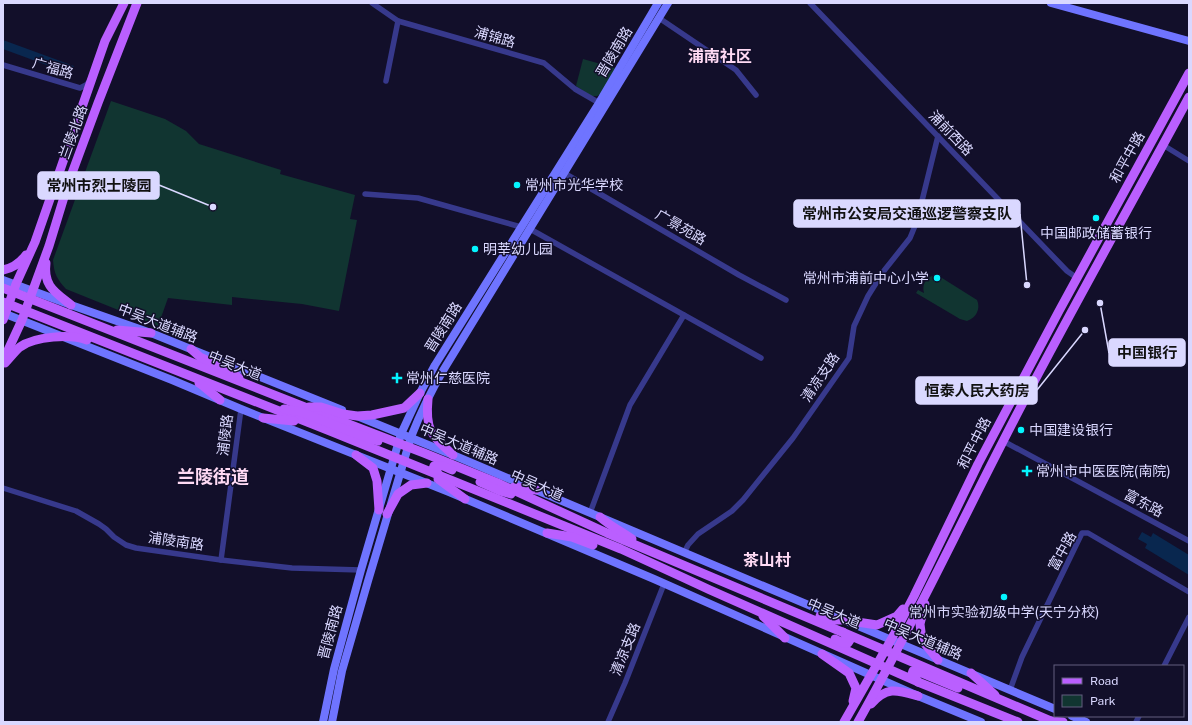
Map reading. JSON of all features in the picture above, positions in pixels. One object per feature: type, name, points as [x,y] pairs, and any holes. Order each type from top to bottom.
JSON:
[{"type":"main road","name":"兰陵北路","points":[[4,315],[6,303],[35,242],[105,41],[124,3]]},
{"type":"main road","name":"兰陵北路","points":[[3,361],[22,320],[50,246],[68,184],[137,3]]},
{"type":"main road","name":"晋陵南路","points":[[323,722],[334,669],[390,469],[401,434],[420,392],[435,365],[564,173],[658,3]]},
{"type":"main road","name":"晋陵南路","points":[[332,722],[342,672],[387,514],[409,442],[419,415],[433,386],[526,228],[602,104],[668,3]]},
{"type":"main road","points":[[1051,3],[1189,41]]},
{"type":"main road","name":"和平中路","points":[[844,722],[891,640],[978,464],[1077,278],[1189,73]]},
{"type":"main road","name":"和平中路","points":[[858,722],[900,644],[1003,441],[1078,298],[1189,97]]},
{"type":"main road","points":[[3,270],[11,268],[20,262],[35,242]]},
{"type":"main road","points":[[50,246],[45,272],[48,283],[56,293],[71,305]]},
{"type":"main road","points":[[3,280],[14,288]]},
{"type":"main road","name":"中吴大道","points":[[3,288],[14,288],[60,310],[398,443],[409,442],[500,484],[534,494],[677,562],[1036,715],[1051,721],[1063,722]]},
{"type":"main road","name":"中吴大道辅路","points":[[31,295],[71,305],[151,333],[191,349],[401,434],[409,442],[453,455],[534,494],[600,517],[1054,709]]},
{"type":"main road","name":"中吴大道","points":[[6,303],[330,431],[621,550],[918,682],[1018,722]]},
{"type":"main road","points":[[56,322],[51,315],[52,311],[60,310]]},
{"type":"main road","points":[[4,315],[22,320],[65,337],[427,483],[664,584],[870,676],[981,722]]},
{"type":"main road","points":[[106,328],[151,333]]},
{"type":"main road","points":[[3,366],[20,348],[28,342],[39,340],[80,337],[103,345],[118,347]]},
{"type":"main road","points":[[191,349],[200,357],[229,370],[247,384]]},
{"type":"main road","points":[[170,368],[181,376],[202,385],[220,400]]},
{"type":"main road","points":[[304,407],[321,406],[343,414],[356,416],[372,415],[404,408],[420,392]]},
{"type":"main road","points":[[428,399],[426,414],[434,438],[453,455]]},
{"type":"main road","points":[[261,404],[301,412],[378,441],[379,438],[375,434]]},
{"type":"main road","points":[[263,418],[293,421],[321,432],[330,431]]},
{"type":"main road","points":[[356,455],[373,468],[377,481],[379,510]]},
{"type":"main road","points":[[441,477],[433,469],[434,466],[443,466],[500,491],[534,494]]},
{"type":"main road","points":[[425,470],[465,499]]},
{"type":"main road","points":[[387,514],[398,494],[411,485],[427,483]]},
{"type":"main road","points":[[600,517],[608,525],[621,531],[650,550]]},
{"type":"main road","points":[[546,533],[572,537],[602,548],[621,550]]},
{"type":"main road","points":[[598,541],[627,548],[673,568],[680,569],[681,567],[677,562]]},
{"type":"main road","points":[[710,590],[704,584],[705,582],[712,581],[758,601],[798,613]]},
{"type":"main road","points":[[928,589],[920,624],[922,640],[938,660]]},
{"type":"main road","points":[[771,602],[802,608],[830,620],[844,620],[877,625],[897,616],[914,596]]},
{"type":"main road","points":[[740,603],[798,622],[843,643],[848,643],[850,640],[842,632]]},
{"type":"main road","points":[[757,611],[785,638]]},
{"type":"main road","points":[[822,654],[849,673],[856,688],[844,722]]},
{"type":"main road","points":[[918,682],[912,674],[913,671],[922,673],[1017,714],[1036,715]]},
{"type":"main road","points":[[971,673],[998,699]]},
{"type":"main road","points":[[899,688],[941,691]]},
{"type":"main road","points":[[863,713],[878,696],[888,692],[900,691],[918,696]]},
{"type":"main road","points":[[1074,717],[1086,722]]},
{"type":"street","name":"浦锦路","points":[[372,3],[398,21],[544,63],[575,89],[602,104]]},
{"type":"street","name":"浦前西路","points":[[810,3],[1067,271],[1077,278]]},
{"type":"street","points":[[659,18],[736,70],[756,94]]},
{"type":"street","points":[[386,81],[398,21]]},
{"type":"street","name":"广福路","points":[[3,66],[80,88],[86,85],[93,78]]},
{"type":"street","points":[[80,88],[84,101]]},
{"type":"street","name":"清凉支路","points":[[684,552],[698,534],[732,511],[743,500],[793,438],[849,358],[854,326],[868,296],[883,272],[910,238],[917,221],[938,136]]},
{"type":"street","points":[[1163,146],[1189,161]]},
{"type":"street","name":"广景苑路","points":[[564,173],[739,275],[786,300]]},
{"type":"street","points":[[365,194],[418,198],[526,228],[761,358]]},
{"type":"street","points":[[590,513],[630,405],[684,315]]},
{"type":"street","name":"浦陵路","points":[[222,560],[241,409]]},
{"type":"street","name":"富东路","points":[[1003,441],[1189,541]]},
{"type":"street","name":"浦陵南路","points":[[3,488],[76,511],[99,524],[126,545],[136,548],[292,568],[361,570]]},
{"type":"street","name":"富中路","points":[[1010,690],[1022,657],[1082,533],[1088,532],[1189,592]]},
{"type":"street","name":"清凉支路","points":[[608,722],[664,584]]},
{"type":"street","points":[[1164,665],[1189,616]]},
{"type":"green space","points":[[583,59],[615,68],[602,93],[597,96],[591,96],[576,86]]},
{"type":"green space","points":[[111,101],[165,119],[186,131],[199,144],[281,170],[280,174],[355,195],[350,219],[357,220],[339,311],[302,304],[232,297],[232,305],[168,298],[158,326],[66,289],[56,276],[53,260]]},
{"type":"green space","points":[[932,276],[942,278],[977,300],[978,310],[973,318],[967,321],[960,319],[916,293],[918,290],[924,293],[923,287]]},
{"type":"water","points":[[3,40],[74,66],[71,74],[3,49]]},
{"type":"water","points":[[1142,532],[1151,537],[1153,533],[1189,555],[1189,575],[1145,548],[1147,544],[1138,539]]},
{"type":"place","name":"常州市光华学校","points":[[517,185]]},
{"type":"place","name":"常州市烈士陵园","points":[[213,207]]},
{"type":"place","name":"中国邮政储蓄银行","points":[[1096,218]]},
{"type":"place","name":"明莘幼儿园","points":[[475,249]]},
{"type":"place","name":"常州市浦前中心小学","points":[[937,278]]},
{"type":"place","name":"常州市公安局交通巡逻警察支队","points":[[1027,285]]},
{"type":"place","name":"中国银行","points":[[1100,303]]},
{"type":"place","name":"恒泰人民大药房","points":[[1085,330]]},
{"type":"place","name":"常州仁慈医院","points":[[397,378]]},
{"type":"place","name":"中国建设银行","points":[[1021,430]]},
{"type":"place","name":"常州市中医医院(南院)","points":[[1027,471]]},
{"type":"place","name":"常州市实验初级中学(天宁分校)","points":[[1004,597]]},
{"type":"district","name":"浦南社区","points":[[720,56]]},
{"type":"district","name":"兰陵街道","points":[[213,476]]},
{"type":"district","name":"茶山村","points":[[767,560]]}]
